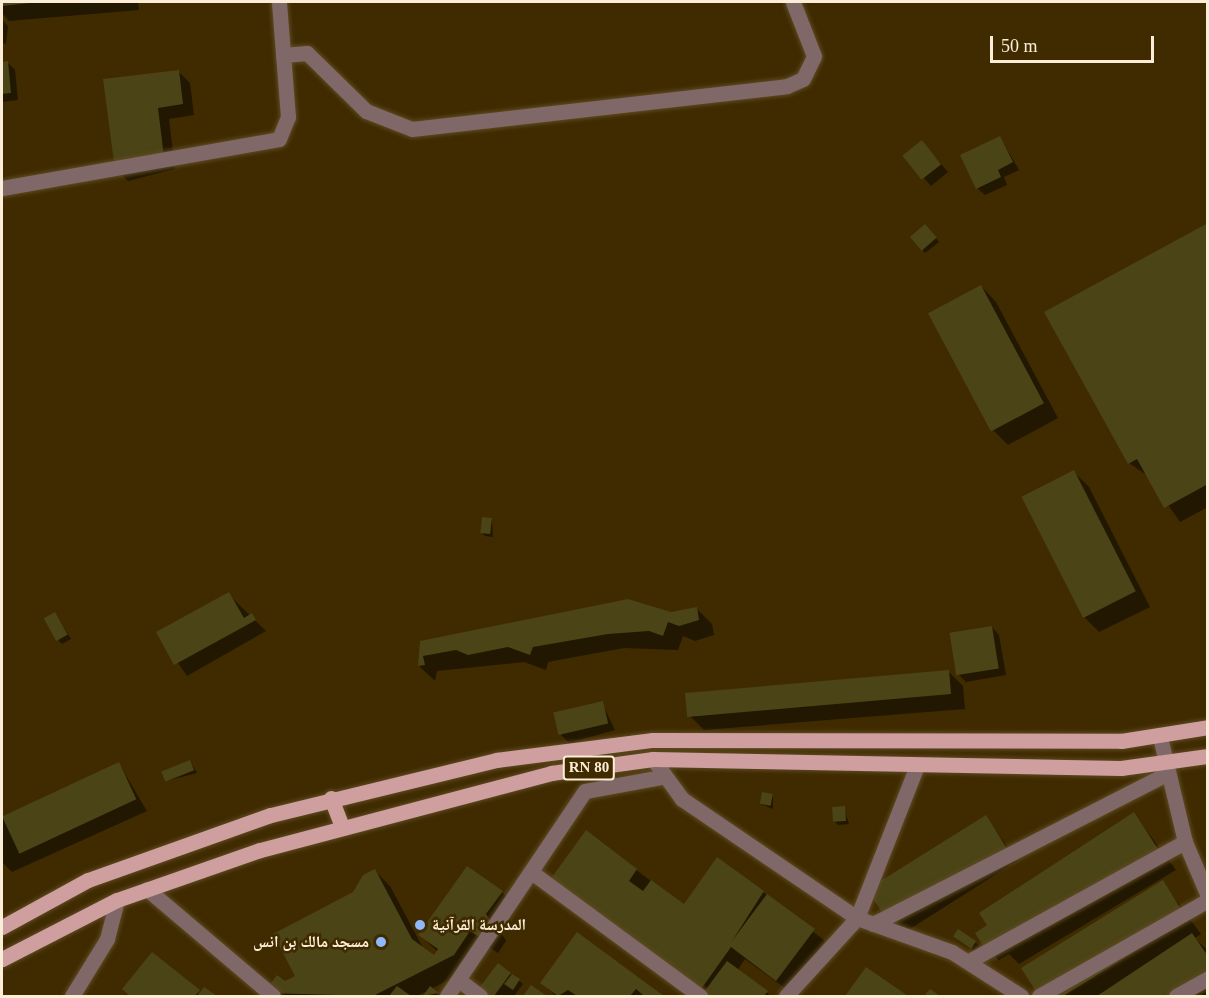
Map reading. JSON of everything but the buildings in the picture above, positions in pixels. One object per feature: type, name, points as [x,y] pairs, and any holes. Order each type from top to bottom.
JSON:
[{"type":"main road","name":"RN 80","points":[[2,927],[119,867],[331,798],[496,760],[653,740],[1121,741],[1160,737],[1208,727]]},
{"type":"main road","name":"RN 80","points":[[2,959],[117,900],[147,889],[342,827],[551,773],[653,759],[917,766],[1167,769],[1208,756]]},
{"type":"main road","points":[[331,798],[342,827]]},
{"type":"street","points":[[2,188],[279,139],[288,117],[279,2]]},
{"type":"street","points":[[283,55],[307,53],[366,111],[412,129],[788,86],[803,79],[814,56],[793,2]]},
{"type":"street","points":[[1040,996],[1208,898],[1185,842],[1160,737]]},
{"type":"street","points":[[653,759],[661,777],[717,824],[857,918],[969,961],[1021,996]]},
{"type":"street","points":[[786,996],[857,918],[917,766]]},
{"type":"street","points":[[873,924],[1167,769]]},
{"type":"street","points":[[447,996],[460,981],[534,874],[585,791],[661,777]]},
{"type":"street","points":[[969,961],[1185,842]]},
{"type":"street","points":[[534,874],[700,996]]},
{"type":"street","points":[[147,889],[273,996]]},
{"type":"street","points":[[72,996],[107,939],[117,900]]},
{"type":"street","points":[[1186,994],[1208,978]]},
{"type":"street","points":[[460,981],[480,996]]},
{"type":"place","name":"المدرسة القرآنية","points":[[420,925]]},
{"type":"place","name":"مسجد مالك بن انس","points":[[381,942]]}]
